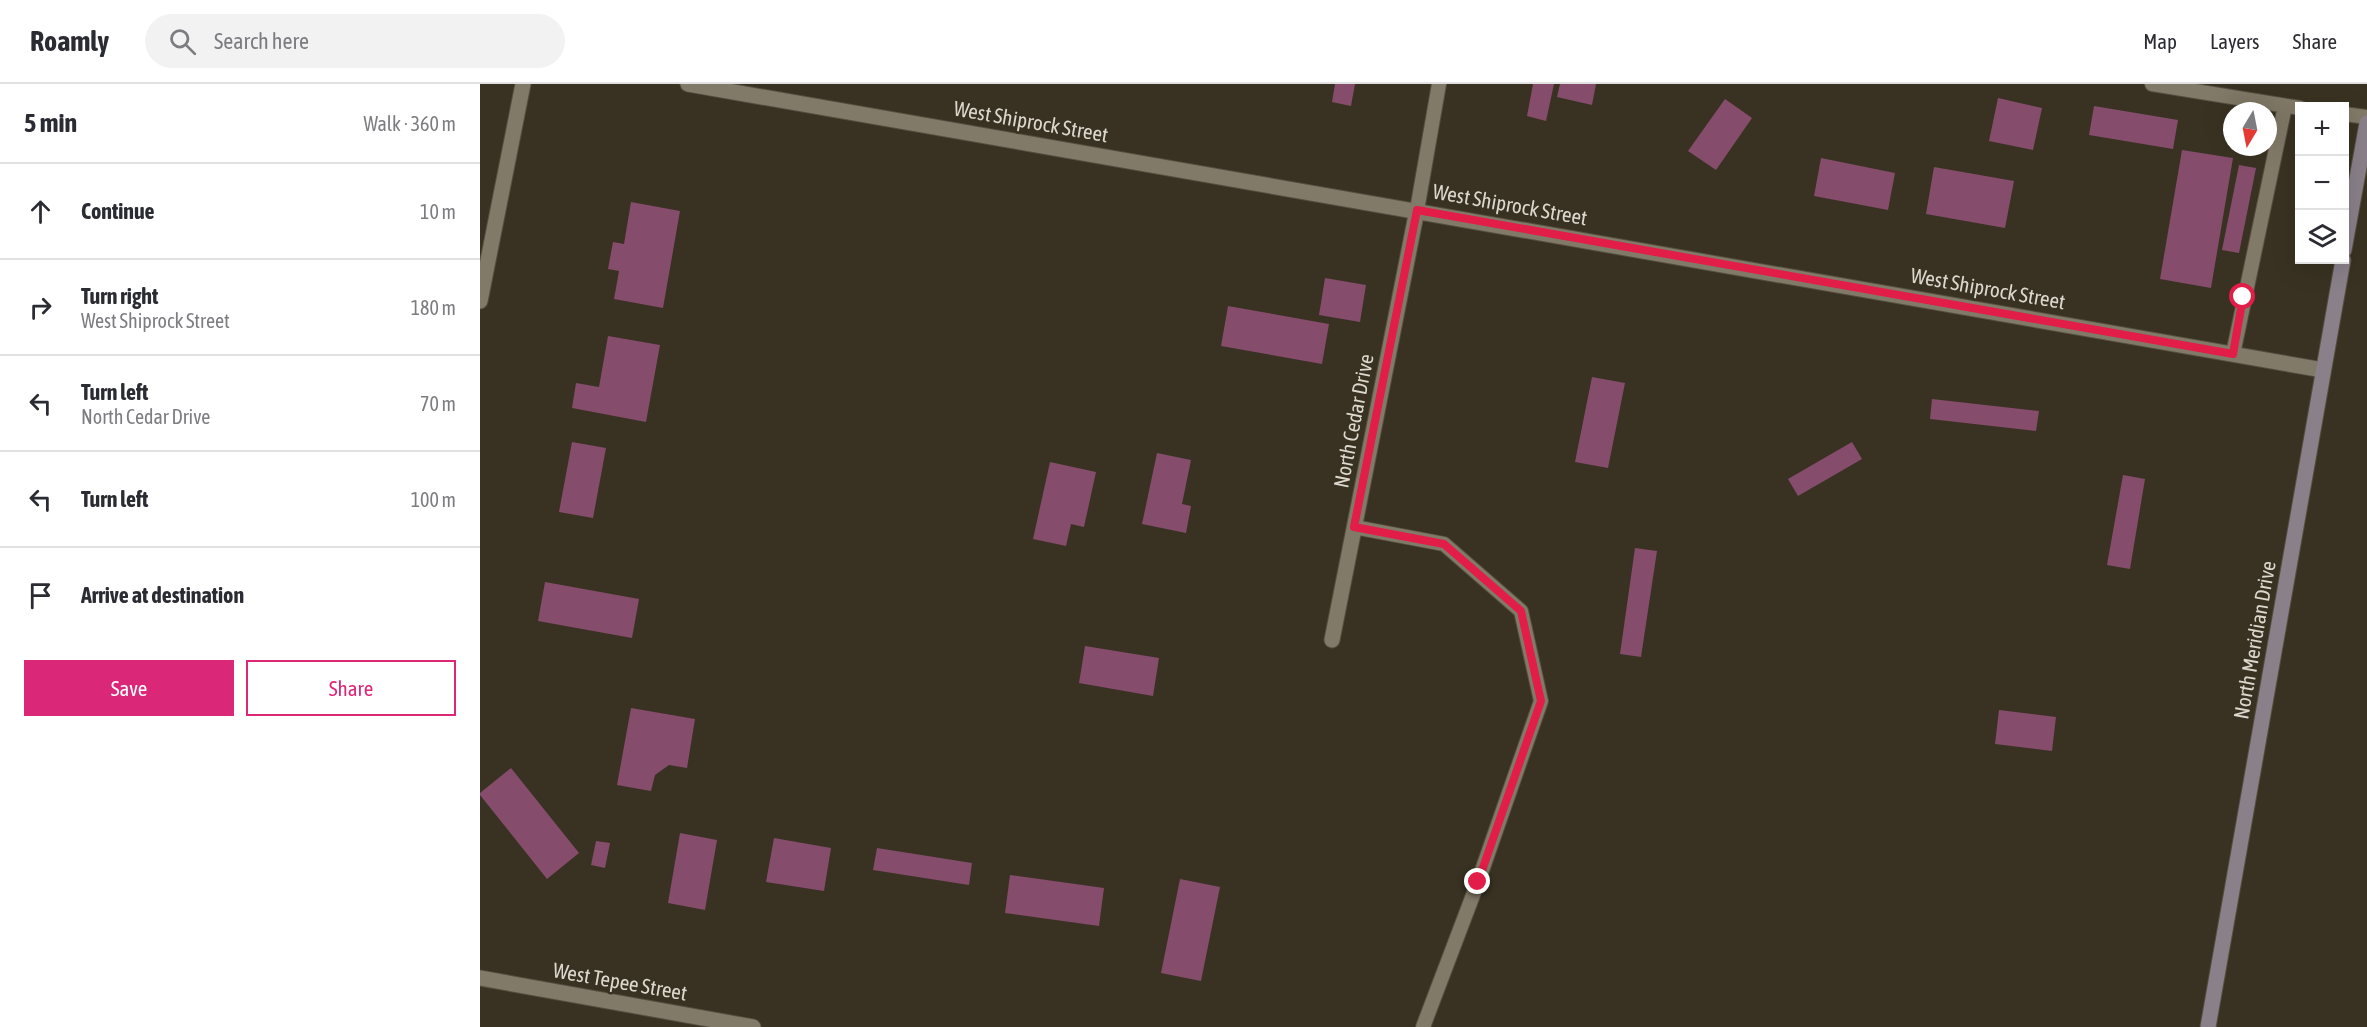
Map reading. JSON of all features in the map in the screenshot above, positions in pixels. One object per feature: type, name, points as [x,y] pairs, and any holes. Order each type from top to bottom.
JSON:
[{"type":"street","points":[[480,301],[523,84]]},
{"type":"street","name":"West Shiprock Street","points":[[688,84],[2324,370]]},
{"type":"street","points":[[2349,222],[2367,123]]},
{"type":"street","name":"North Cedar Drive","points":[[1332,640],[1417,210]]},
{"type":"street","name":"North Meridian Drive","points":[[2208,1027],[2342,264]]},
{"type":"street","name":"West Tepee Street","points":[[480,978],[753,1027]]},
{"type":"lane","points":[[1417,210],[1439,84]]},
{"type":"lane","points":[[2152,84],[2295,107]]},
{"type":"lane","points":[[2233,354],[2285,106]]},
{"type":"lane","points":[[2349,115],[2367,117]]},
{"type":"lane","points":[[1354,527],[1444,544],[1521,611],[1541,701],[1478,882],[1423,1027]]},
{"type":"building","points":[[1335,84],[1355,84],[1351,106],[1332,102]]},
{"type":"building","points":[[1533,84],[1554,84],[1546,121],[1527,116]]},
{"type":"building","points":[[1560,84],[1596,84],[1592,105],[1557,97]]},
{"type":"building","points":[[1998,98],[2042,108],[2033,150],[1989,141]]},
{"type":"building","points":[[1725,99],[1752,118],[1716,170],[1688,151]]},
{"type":"building","points":[[2094,106],[2178,120],[2173,149],[2089,135]]},
{"type":"building","points":[[2182,150],[2233,158],[2211,288],[2160,279]]},
{"type":"building","points":[[1821,158],[1895,173],[1888,210],[1814,196]]},
{"type":"building","points":[[2239,165],[2256,168],[2239,253],[2222,250]]},
{"type":"building","points":[[1934,167],[2014,181],[2005,228],[1926,214]]},
{"type":"building","points":[[631,202],[680,211],[663,308],[614,299],[619,271],[608,269],[613,242],[624,244]]},
{"type":"building","points":[[1325,278],[1366,285],[1360,322],[1319,315]]},
{"type":"building","points":[[1228,306],[1329,324],[1322,364],[1221,346]]},
{"type":"building","points":[[608,336],[660,345],[646,422],[572,408],[576,383],[599,387]]},
{"type":"building","points":[[1592,377],[1625,383],[1608,468],[1575,462]]},
{"type":"building","points":[[1932,399],[2039,411],[2036,431],[1930,419]]},
{"type":"building","points":[[572,442],[606,448],[593,518],[559,512]]},
{"type":"building","points":[[1852,442],[1862,459],[1798,496],[1788,479]]},
{"type":"building","points":[[1157,453],[1191,460],[1182,504],[1191,506],[1186,533],[1142,524]]},
{"type":"building","points":[[1050,462],[1096,472],[1084,527],[1071,524],[1066,546],[1033,539]]},
{"type":"building","points":[[2123,475],[2145,479],[2130,569],[2107,565]]},
{"type":"building","points":[[1635,548],[1657,551],[1641,657],[1620,654]]},
{"type":"building","points":[[545,582],[639,599],[632,638],[538,621]]},
{"type":"building","points":[[1085,646],[1159,658],[1153,696],[1079,683]]},
{"type":"building","points":[[631,708],[695,719],[687,768],[669,765],[655,775],[651,791],[617,785]]},
{"type":"building","points":[[1999,710],[2056,717],[2052,751],[1995,744]]},
{"type":"building","points":[[511,768],[579,853],[547,879],[480,795]]},
{"type":"building","points":[[680,833],[717,840],[705,910],[668,903]]},
{"type":"building","points":[[774,838],[831,848],[824,891],[766,882]]},
{"type":"building","points":[[596,841],[610,843],[605,868],[591,865]]},
{"type":"building","points":[[877,848],[972,863],[969,885],[873,870]]},
{"type":"building","points":[[1010,875],[1104,888],[1099,926],[1005,913]]},
{"type":"building","points":[[1180,879],[1220,887],[1201,981],[1161,973]]},
{"type":"route","points":[[1478,882],[1541,701],[1521,611],[1444,544],[1354,527],[1417,210],[2233,354],[2243,297]]}]
